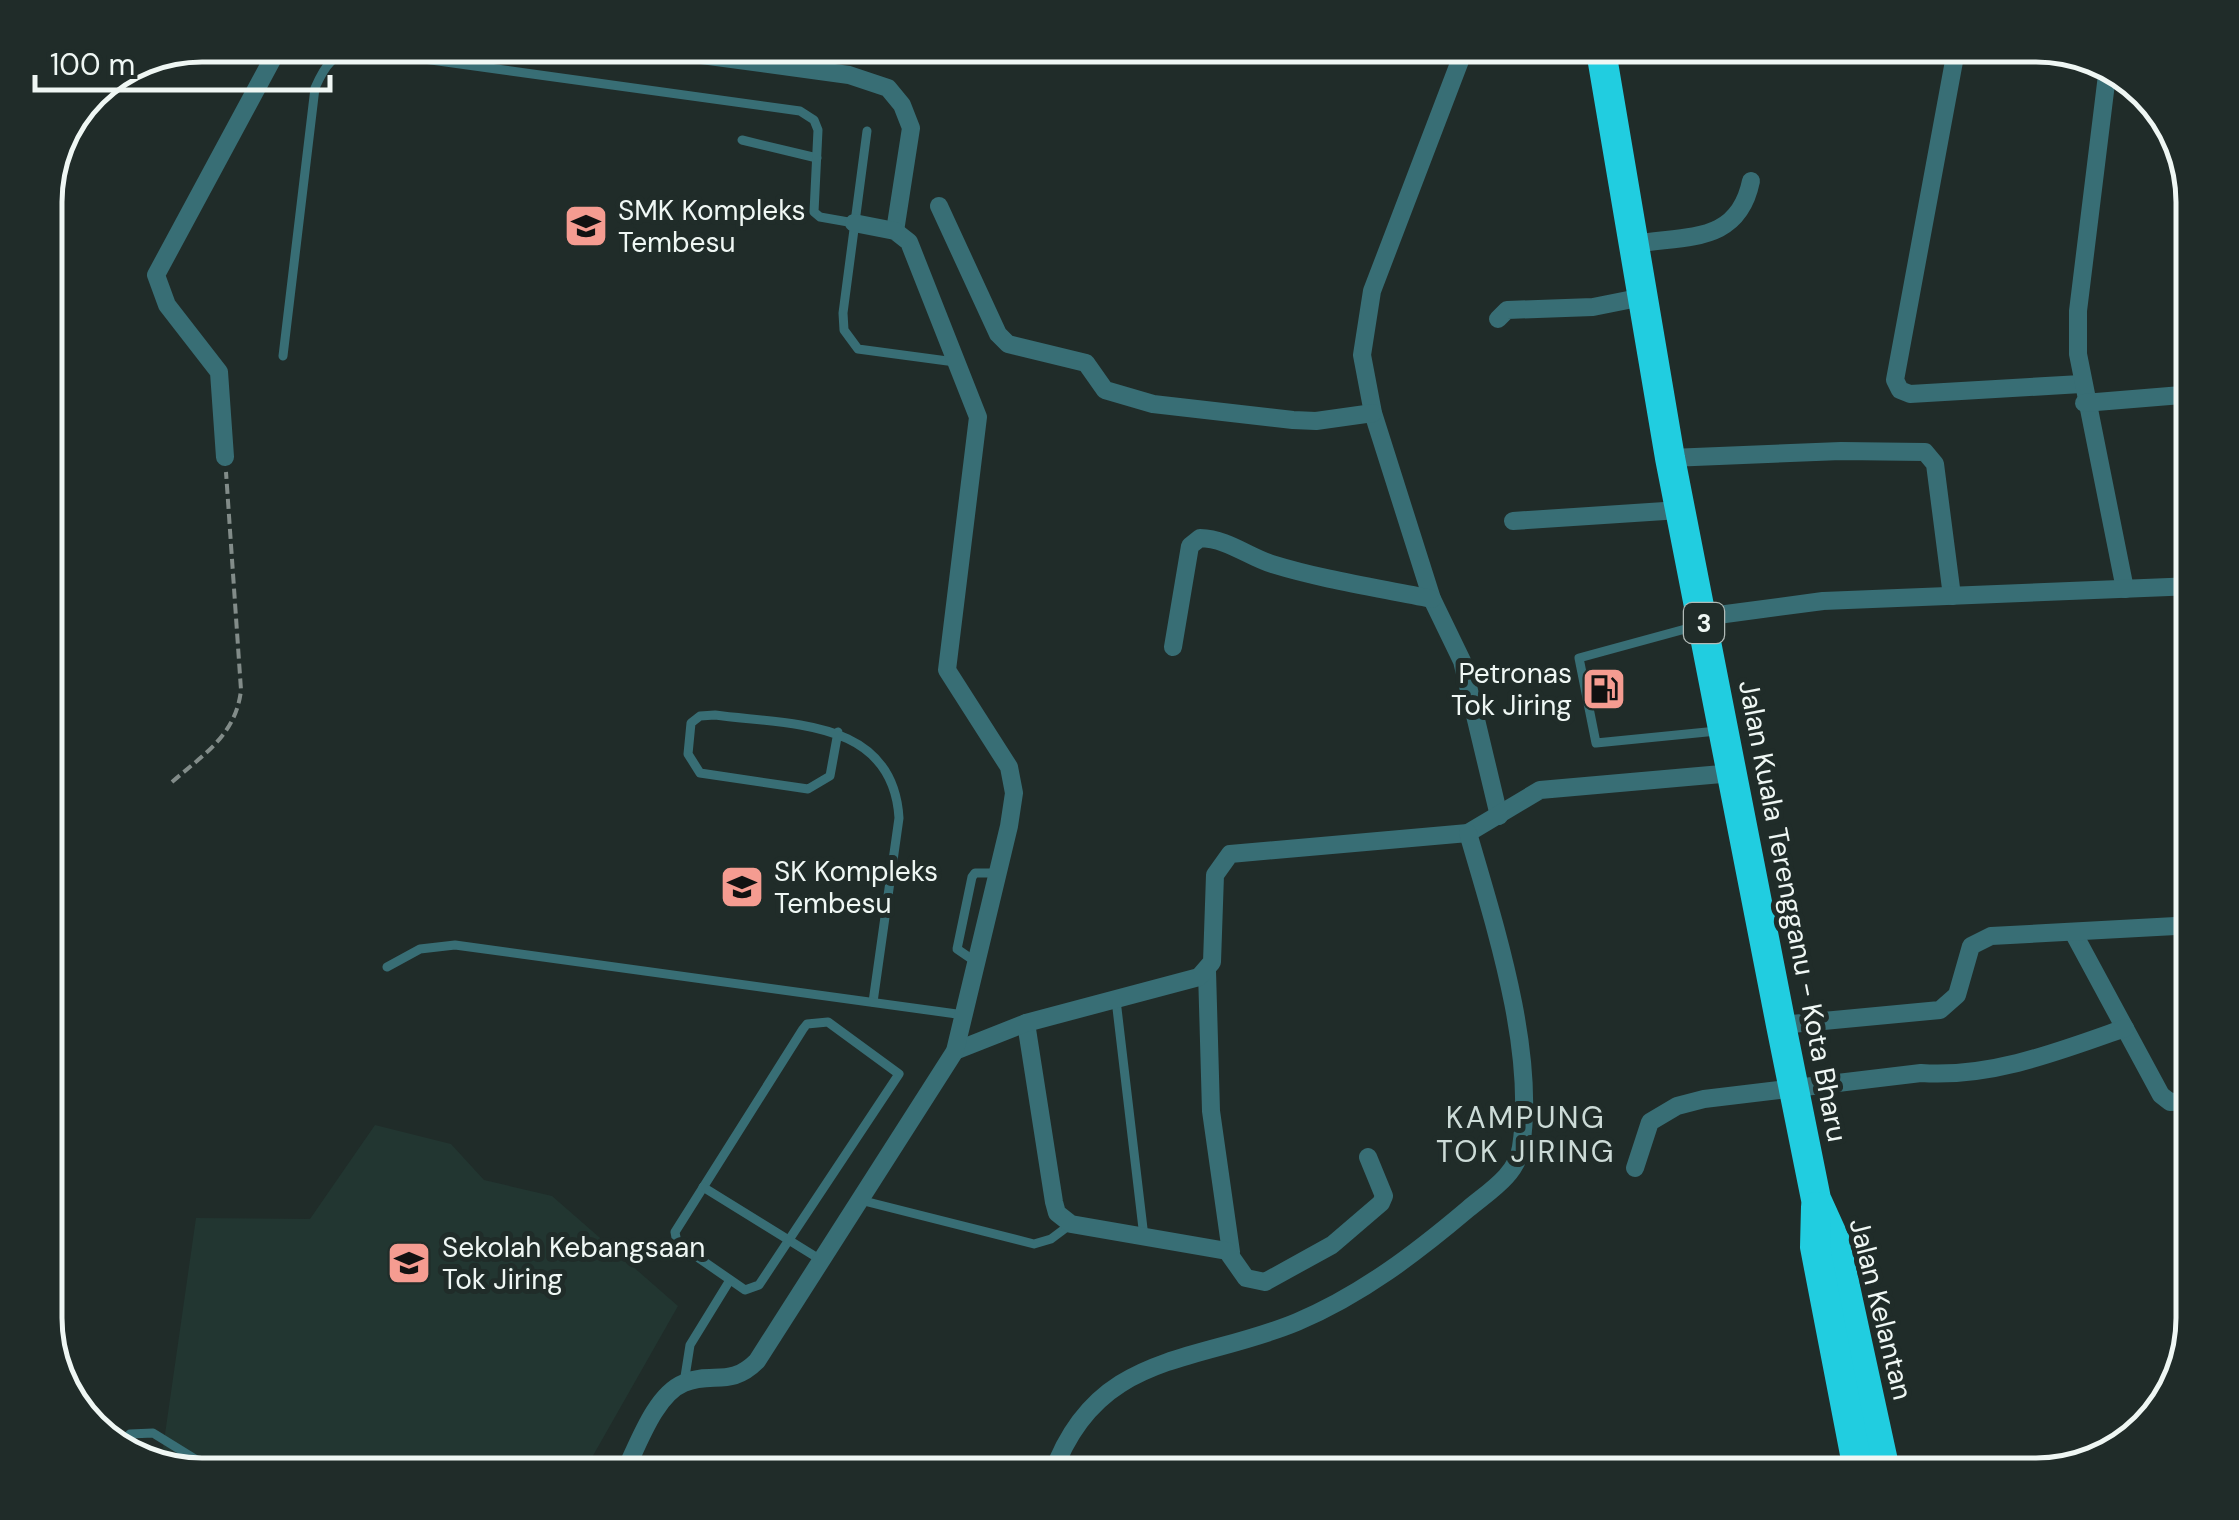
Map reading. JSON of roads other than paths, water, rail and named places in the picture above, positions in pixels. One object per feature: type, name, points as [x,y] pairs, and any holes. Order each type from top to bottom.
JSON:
[{"type":"highway","name":"Jalan Kuala Terengganu - Kota Bharu","points":[[1603,63],[1670,458],[1816,1199]]},
{"type":"highway","name":"Jalan Kelantan","points":[[1816,1199],[1815,1247],[1855,1458]]},
{"type":"highway","name":"Jalan Kelantan","points":[[1816,1199],[1835,1241],[1882,1458]]},
{"type":"street","points":[[226,457],[218,372],[160,294],[156,275],[270,63]]},
{"type":"street","points":[[760,63],[849,75],[888,88],[902,105],[910,128],[895,231]]},
{"type":"street","points":[[1459,63],[1365,314],[1362,355],[1373,413],[1432,599],[1462,662],[1499,816]]},
{"type":"street","points":[[1954,63],[1895,380],[1900,390],[1910,394],[2176,394]]},
{"type":"street","points":[[2106,81],[2078,311],[2082,394],[2125,589]]},
{"type":"street","points":[[1634,244],[1722,230],[1735,222],[1747,203],[1751,181]]},
{"type":"street","points":[[939,206],[998,334],[1008,344],[1086,363],[1105,390],[1153,404],[1316,422],[1373,413]]},
{"type":"street","points":[[631,1458],[658,1409],[684,1383],[743,1374],[757,1360],[955,1051],[1014,793],[1013,780],[947,670],[978,417],[916,255],[895,231],[854,223]]},
{"type":"street","points":[[1498,319],[1507,310],[1593,307],[1643,296]]},
{"type":"street","points":[[1670,458],[1925,452],[1935,464],[1952,596]]},
{"type":"street","points":[[1513,521],[1680,510]]},
{"type":"street","points":[[1172,648],[1190,546],[1200,538],[1222,540],[1270,563],[1314,575],[1432,599]]},
{"type":"street","points":[[1704,621],[1786,604],[2176,587]]},
{"type":"street","points":[[1368,1157],[1383,1199],[1332,1244],[1260,1282],[1241,1273],[1231,1252],[1211,1110],[1207,971],[1214,952],[1215,875],[1230,854],[1468,833],[1540,790],[1733,774]]},
{"type":"street","points":[[1060,1458],[1074,1428],[1099,1399],[1165,1360],[1296,1322],[1337,1303],[1409,1259],[1502,1180],[1518,1160],[1520,1063],[1513,1002],[1468,833]]},
{"type":"street","points":[[1781,1025],[1940,1010],[1957,995],[1966,957],[1978,940],[2176,926]]},
{"type":"street","points":[[2074,934],[2161,1094],[2176,1103]]},
{"type":"street","points":[[955,1051],[981,1037],[1190,981],[1207,971]]},
{"type":"street","points":[[1026,1024],[1057,1213],[1071,1224],[1231,1252]]},
{"type":"street","points":[[1635,1168],[1646,1130],[1656,1116],[1704,1099],[1975,1071],[2040,1057],[2125,1028]]},
{"type":"lane","points":[[282,356],[315,88],[328,63]]},
{"type":"lane","points":[[461,63],[800,111],[816,124],[814,212],[854,223]]},
{"type":"lane","points":[[867,131],[843,313],[850,342],[858,349],[958,362]]},
{"type":"lane","points":[[742,140],[816,158]]},
{"type":"lane","points":[[1704,621],[1579,658],[1596,742],[1724,730]]},
{"type":"lane","points":[[838,732],[830,776],[808,789],[700,773],[688,754],[691,723],[700,716],[838,732],[865,747],[894,789],[898,802],[872,1002]]},
{"type":"lane","points":[[386,967],[420,949],[455,944],[964,1014]]},
{"type":"lane","points":[[1116,1000],[1144,1237]]},
{"type":"lane","points":[[828,1022],[899,1074],[759,1285],[745,1290],[676,1244],[674,1232],[703,1186],[807,1024],[828,1022]]},
{"type":"lane","points":[[703,1186],[821,1260]]},
{"type":"lane","points":[[860,1200],[1034,1244],[1051,1239],[1071,1224]]},
{"type":"lane","points":[[684,1383],[690,1345],[730,1280]]},
{"type":"lane","points":[[128,1436],[153,1434],[191,1457]]},
{"type":"place","name":"SMK Kompleks Tembesu","points":[[586,226]]},
{"type":"place","name":"Petronas Tok Jiring","points":[[1604,689]]},
{"type":"place","name":"SK Kompleks Tembesu","points":[[742,887]]},
{"type":"place","name":"Sekolah Kebangsaan Tok Jiring","points":[[409,1263]]},
{"type":"district","name":"KAMPUNG TOK JIRING","points":[[1526,1134]]}]
